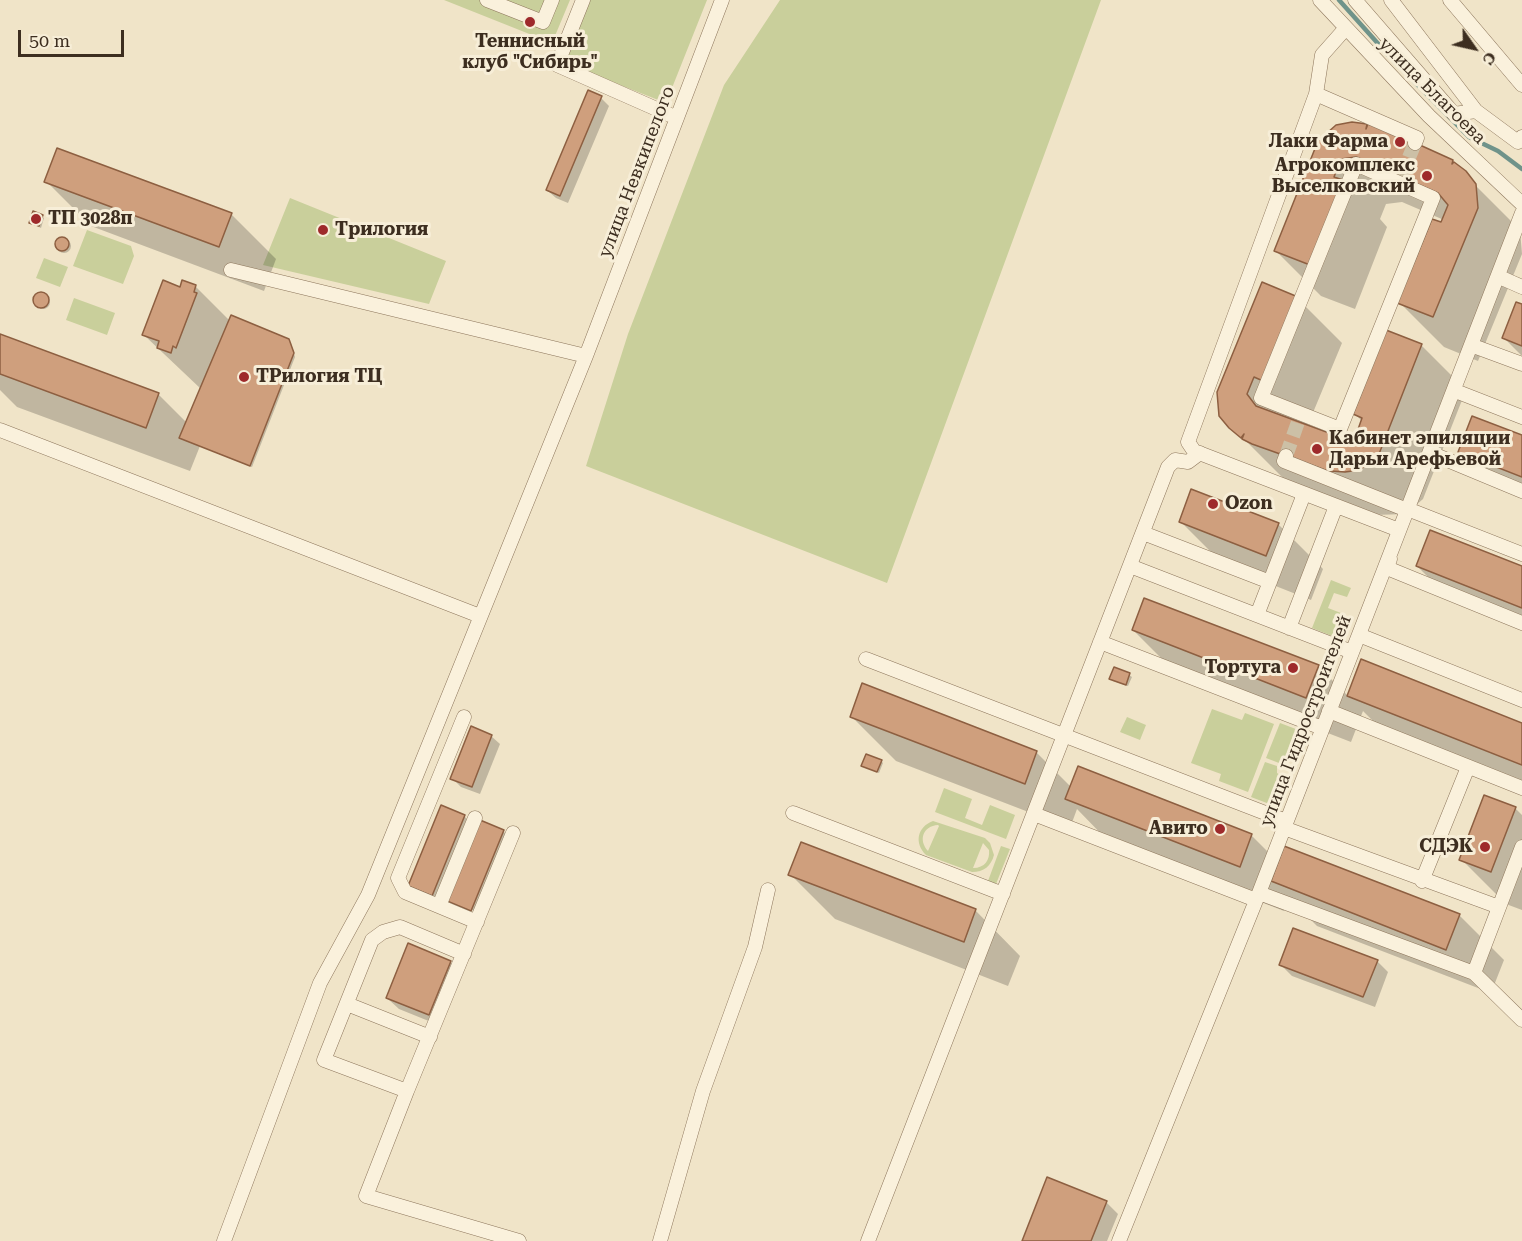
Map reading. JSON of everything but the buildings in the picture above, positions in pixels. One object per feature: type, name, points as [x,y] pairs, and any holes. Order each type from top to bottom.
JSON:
[{"type":"street","points":[[487,0],[543,22],[552,0]]},
{"type":"street","points":[[583,0],[557,65],[677,118]]},
{"type":"street","name":"улица Невкипелого","points":[[224,1241],[320,983],[368,895],[586,356],[722,0]]},
{"type":"street","name":"улица Благоева","points":[[1320,0],[1429,116],[1522,204]]},
{"type":"street","points":[[1355,0],[1454,114],[1476,111]]},
{"type":"street","points":[[1391,0],[1476,111],[1521,141]]},
{"type":"street","points":[[1450,0],[1522,85]]},
{"type":"street","points":[[1345,28],[1322,55],[1316,94],[1189,438],[1189,448],[1399,531]]},
{"type":"street","points":[[1316,94],[1417,138],[1414,143]]},
{"type":"street","points":[[1356,164],[1400,180],[1433,198],[1340,429],[1299,418],[1261,398],[1356,164]]},
{"type":"street","name":"улица Гидростроителей","points":[[1119,1241],[1409,510],[1522,213]]},
{"type":"street","points":[[1522,234],[1386,568],[1522,623]]},
{"type":"street","points":[[231,270],[586,356]]},
{"type":"street","points":[[1504,279],[1522,287]]},
{"type":"street","points":[[1476,347],[1522,364]]},
{"type":"street","points":[[1458,392],[1522,417]]},
{"type":"street","points":[[0,429],[480,616]]},
{"type":"street","points":[[868,1241],[1171,463],[1175,460],[1188,462],[1200,453]]},
{"type":"street","points":[[1433,454],[1522,491]]},
{"type":"street","points":[[1286,456],[1284,461],[1522,554]]},
{"type":"street","points":[[1257,615],[1304,494]]},
{"type":"street","points":[[1289,628],[1336,506]]},
{"type":"street","points":[[1143,533],[1270,582]]},
{"type":"street","points":[[1130,566],[1352,652]]},
{"type":"street","points":[[1359,635],[1522,700]]},
{"type":"street","points":[[1100,642],[1322,728]]},
{"type":"street","points":[[866,659],[1064,735],[1422,881],[1499,907]]},
{"type":"street","points":[[1329,711],[1522,788]]},
{"type":"street","points":[[464,717],[398,878],[405,892],[477,922]]},
{"type":"street","points":[[1422,881],[1468,767]]},
{"type":"street","points":[[793,813],[1003,894]]},
{"type":"street","points":[[1034,814],[1474,973],[1522,1020]]},
{"type":"street","points":[[439,906],[475,819]]},
{"type":"street","points":[[513,833],[366,1196],[519,1241]]},
{"type":"street","points":[[1474,973],[1522,847]]},
{"type":"street","points":[[660,1241],[703,1091],[754,947],[768,890]]},
{"type":"street","points":[[407,1091],[324,1060],[372,940],[383,932],[400,927],[464,954]]},
{"type":"street","points":[[347,1004],[429,1036]]},
{"type":"green space","name":"Теннисный клуб \"Сибирь\"","points":[[444,0],[570,0],[552,43]]},
{"type":"green space","points":[[589,0],[707,0],[666,103],[564,63]]},
{"type":"green space","points":[[780,0],[1101,0],[887,583],[586,466],[628,334],[724,85]]},
{"type":"green space","name":"Трилогия","points":[[290,198],[446,261],[429,304],[263,265]]},
{"type":"green space","points":[[87,230],[131,246],[134,256],[123,284],[73,266]]},
{"type":"green space","points":[[44,258],[68,267],[60,287],[36,278]]},
{"type":"green space","points":[[74,298],[115,313],[107,335],[66,320]]},
{"type":"green space","points":[[1331,580],[1351,588],[1347,597],[1334,593],[1328,608],[1341,613],[1332,636],[1312,628]]},
{"type":"green space","points":[[1212,709],[1242,720],[1245,713],[1274,724],[1248,792],[1219,781],[1221,774],[1191,763]]},
{"type":"green space","points":[[1127,717],[1146,725],[1140,740],[1120,732]]},
{"type":"green space","points":[[1280,723],[1301,731],[1290,759],[1284,758],[1279,763],[1266,758]]},
{"type":"green space","points":[[1265,762],[1277,766],[1277,773],[1283,777],[1272,805],[1251,797]]},
{"type":"green space","points":[[944,788],[972,799],[965,818],[982,825],[990,805],[1015,815],[1006,839],[935,812]]},
{"type":"green space","points":[[933,821],[985,838],[990,843],[994,855],[991,862],[983,870],[972,872],[926,855],[920,845],[919,836],[923,827]],"holes":[[[939,826],[928,851],[923,842],[924,834],[929,828]],[[983,843],[989,850],[988,860],[981,867],[973,868]]]},
{"type":"green space","points":[[1001,846],[1010,849],[996,884],[988,881]]},
{"type":"waterway","points":[[1339,0],[1390,57],[1469,137],[1498,151],[1522,169]]},
{"type":"tunnel","points":[[1401,177],[1415,143]]},
{"type":"tunnel","points":[[1286,456],[1298,422]]},
{"type":"place","name":"Теннисный клуб \"Сибирь\"","points":[[530,22]]},
{"type":"place","name":"Лаки Фарма","points":[[1400,142]]},
{"type":"place","name":"Агрокомплекс Выселковский","points":[[1427,176]]},
{"type":"place","name":"ТП 3028п","points":[[36,219]]},
{"type":"place","name":"Трилогия","points":[[323,230]]},
{"type":"place","name":"ТРилогия ТЦ","points":[[244,377]]},
{"type":"place","name":"Кабинет эпиляции Дарьи Арефьевой","points":[[1317,449]]},
{"type":"place","name":"Ozon","points":[[1213,504]]},
{"type":"place","name":"Тортуга","points":[[1293,668]]},
{"type":"place","name":"Авито","points":[[1220,829]]},
{"type":"place","name":"СДЭК","points":[[1485,847]]}]
